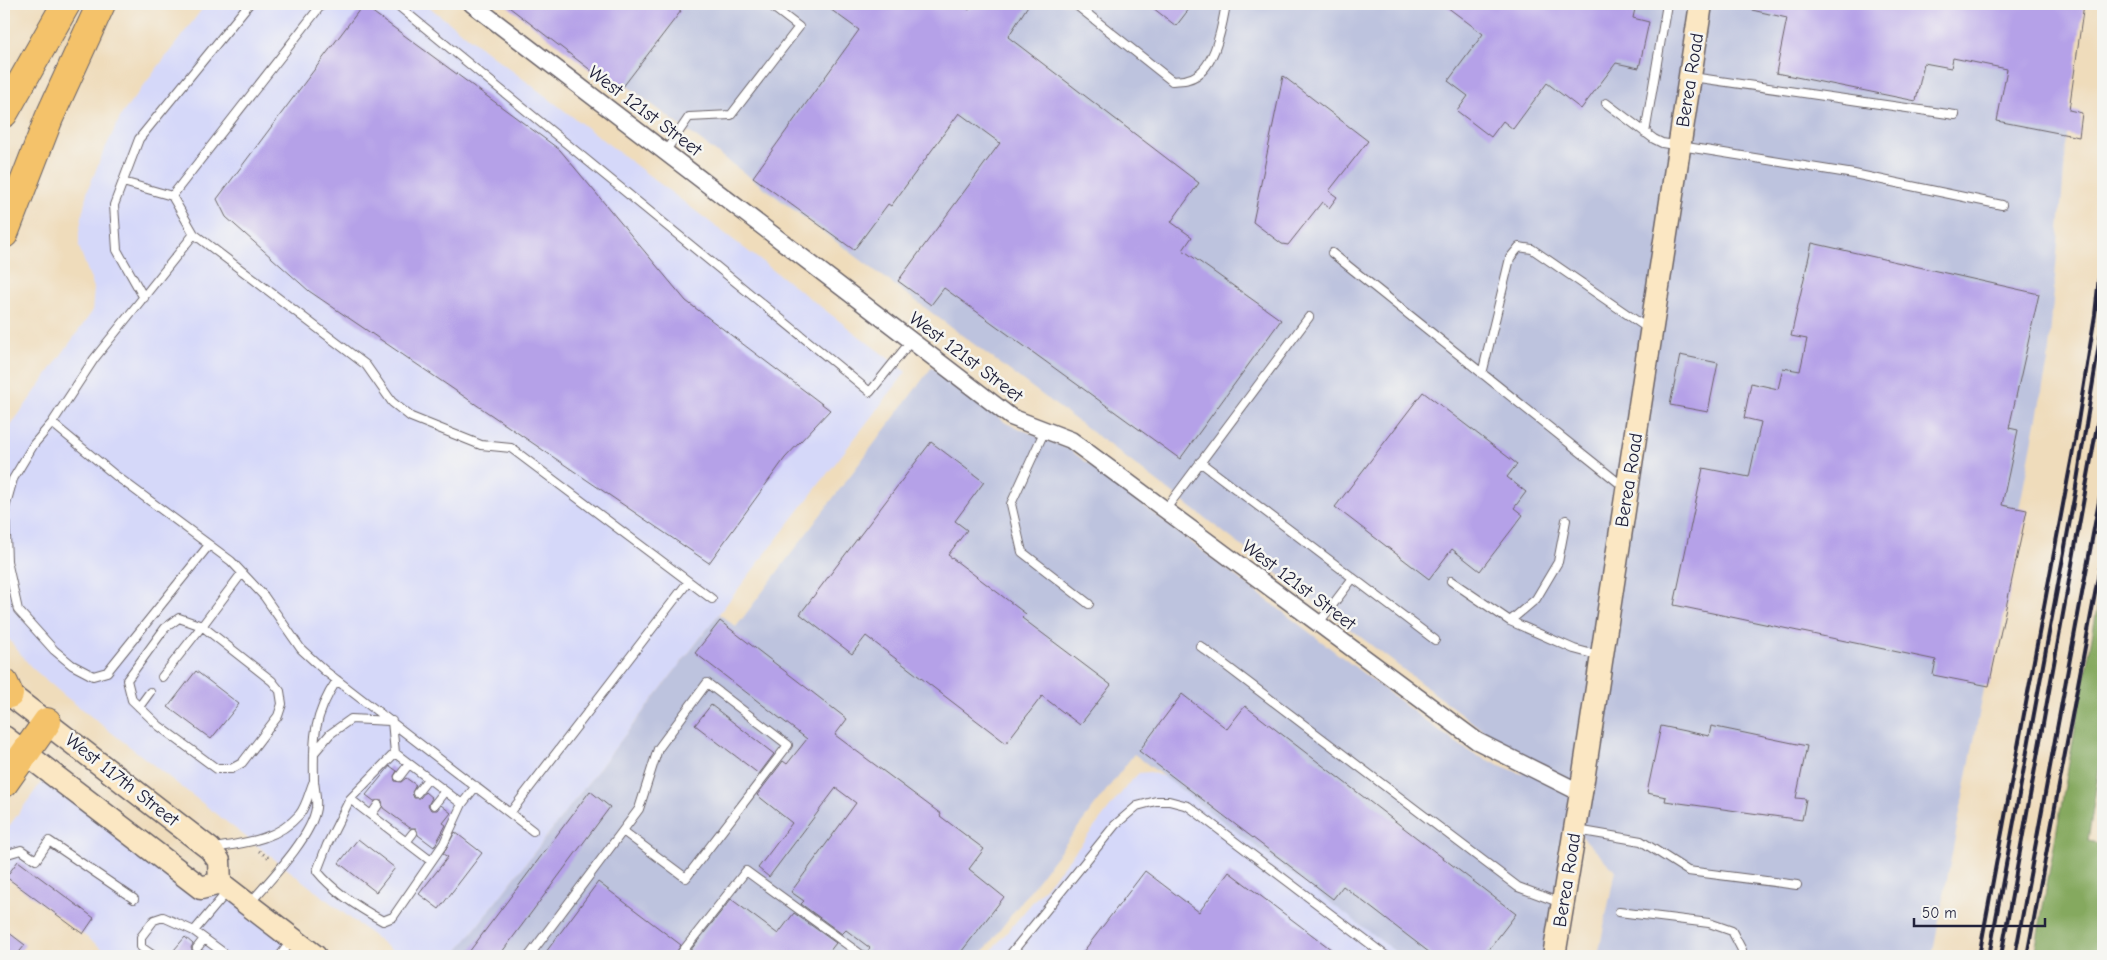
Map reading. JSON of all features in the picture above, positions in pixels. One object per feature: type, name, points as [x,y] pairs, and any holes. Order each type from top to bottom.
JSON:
[{"type":"highway","points":[[4,113],[66,4]]},
{"type":"highway","points":[[4,234],[49,118],[101,4]]},
{"type":"highway","points":[[4,783],[14,745],[47,722]]},
{"type":"main road","name":"Berea Road","points":[[1554,956],[1581,793],[1702,4]]},
{"type":"main road","name":"West 117th Street","points":[[6,689],[210,849],[219,861],[224,887],[201,888],[14,745]]},
{"type":"main road","points":[[224,887],[248,905],[286,948],[315,956]]},
{"type":"street","name":"West 121st Street","points":[[472,4],[1011,417],[1071,440],[1477,741],[1581,793]]},
{"type":"lane","points":[[144,298],[117,250],[114,206],[139,139],[249,4]]},
{"type":"lane","points":[[172,196],[322,4]]},
{"type":"lane","points":[[396,4],[870,392],[911,340]]},
{"type":"lane","points":[[665,152],[689,117],[731,115],[799,27],[769,4]]},
{"type":"lane","points":[[1075,4],[1172,81],[1190,79],[1202,71],[1213,55],[1220,37],[1226,4]]},
{"type":"lane","points":[[1645,133],[1668,4]]},
{"type":"lane","points":[[1690,76],[1955,115]]},
{"type":"lane","points":[[1606,103],[1645,133],[1662,143],[1854,174],[2002,205]]},
{"type":"lane","points":[[123,182],[172,196],[194,234],[366,365],[392,402],[411,418],[481,445],[511,448],[712,599]]},
{"type":"lane","points":[[194,234],[94,359],[52,423],[34,444],[13,479],[5,508],[7,561],[18,610],[54,650],[72,665],[93,676],[107,672],[209,545]]},
{"type":"lane","points":[[1482,374],[1510,258],[1519,246],[1532,249],[1652,331]]},
{"type":"lane","points":[[1332,253],[1627,490]]},
{"type":"lane","points":[[1165,510],[1309,317]]},
{"type":"lane","points":[[52,423],[115,475],[231,561],[264,596],[301,649],[337,680],[533,831]]},
{"type":"lane","points":[[1044,430],[1011,504],[1022,552],[1089,604]]},
{"type":"lane","points":[[1200,462],[1435,640]]},
{"type":"lane","points":[[1510,621],[1536,599],[1558,562],[1566,520]]},
{"type":"lane","points":[[162,677],[242,574]]},
{"type":"lane","points":[[1318,624],[1353,578]]},
{"type":"lane","points":[[1451,580],[1510,621],[1574,649],[1602,657]]},
{"type":"lane","points":[[510,813],[688,582]]},
{"type":"lane","points":[[179,618],[202,626],[272,681],[280,691],[282,704],[278,716],[242,763],[231,769],[217,769],[159,726],[132,700],[127,680],[165,628],[179,618]]},
{"type":"lane","points":[[1200,646],[1518,887],[1563,903]]},
{"type":"lane","points":[[248,905],[310,827],[316,808],[314,781],[315,727],[325,698],[337,680]]},
{"type":"lane","points":[[529,956],[639,809],[658,748],[707,683],[788,745],[686,878],[623,831]]},
{"type":"lane","points":[[139,707],[150,692]]},
{"type":"lane","points":[[314,753],[330,734],[350,719],[392,721]]},
{"type":"lane","points":[[392,721],[395,753],[462,804]]},
{"type":"lane","points":[[395,753],[350,799],[317,870],[327,883],[367,913],[382,921],[393,917],[444,843],[462,804],[476,786]]},
{"type":"lane","points":[[399,777],[410,764]]},
{"type":"lane","points":[[417,793],[428,778]]},
{"type":"lane","points":[[210,849],[263,839],[282,830],[300,814],[314,781]]},
{"type":"lane","points":[[434,805],[445,791]]},
{"type":"lane","points":[[350,799],[431,861]]},
{"type":"lane","points":[[1009,956],[1115,825],[1137,806],[1156,801],[1169,801],[1188,806],[1386,956]]},
{"type":"lane","points":[[371,815],[378,805]]},
{"type":"lane","points":[[389,829],[395,821]]},
{"type":"lane","points":[[1575,830],[1641,841],[1688,871],[1797,885]]},
{"type":"lane","points":[[406,842],[413,833]]},
{"type":"lane","points":[[4,855],[21,850],[36,860],[49,841],[134,899]]},
{"type":"lane","points":[[679,956],[746,872],[863,956]]},
{"type":"lane","points":[[194,932],[224,887]]},
{"type":"lane","points":[[1619,912],[1709,923],[1732,931],[1742,950],[1741,956]]},
{"type":"lane","points":[[154,956],[141,947],[141,937],[154,920],[163,917],[194,932],[228,956]]},
{"type":"lane","points":[[197,948],[204,939]]},
{"type":"path","points":[[258,850],[268,858]]},
{"type":"shaded area","points":[[206,4],[425,4],[906,372],[454,956],[399,956],[66,697],[31,667],[4,633],[4,435],[92,312],[94,288],[79,247],[79,232],[87,192],[102,155],[122,114]]},
{"type":"shaded area","points":[[517,4],[2078,4],[2048,361],[1932,956],[1598,956],[1615,871],[1572,826],[1550,956],[1401,956],[1134,754],[980,956],[454,956],[719,614],[736,627],[932,367],[1006,423],[1069,449],[1435,728],[1473,754],[1524,775],[1481,729],[1104,441]]},
{"type":"shaded area","points":[[49,772],[201,888],[220,883],[315,956],[112,956],[4,875],[4,833]]},
{"type":"shaded area","points":[[1150,772],[1165,777],[1402,956],[987,956],[1079,847],[1129,783],[1139,773]]},
{"type":"green space","points":[[2103,576],[2103,743],[2088,841],[2103,844],[2103,956],[2034,956]]},
{"type":"building","points":[[505,4],[671,4],[681,11],[619,92]]},
{"type":"building","points":[[823,4],[962,4],[969,10],[974,4],[1029,4],[1008,37],[1199,183],[1171,222],[1192,237],[1183,250],[1281,320],[1180,459],[944,288],[931,305],[898,281],[1000,143],[959,113],[891,206],[888,204],[854,250],[753,177],[859,30]]},
{"type":"building","points":[[1148,4],[1193,4],[1176,26]]},
{"type":"building","points":[[1443,4],[1636,4],[1633,18],[1649,22],[1639,68],[1616,63],[1581,109],[1547,83],[1513,129],[1503,121],[1491,137],[1457,111],[1468,96],[1448,81],[1483,34]]},
{"type":"building","points":[[1752,4],[2084,4],[2069,110],[2082,113],[2079,137],[1997,121],[2007,69],[1953,58],[1951,68],[1924,63],[1916,101],[1776,73],[1787,18],[1752,10]]},
{"type":"building","points":[[363,5],[560,150],[686,301],[830,410],[785,458],[709,563],[309,291],[226,217],[217,199]]},
{"type":"building","points":[[1283,76],[1368,141],[1329,191],[1337,197],[1329,208],[1322,202],[1288,245],[1282,244],[1253,222]]},
{"type":"building","points":[[1812,243],[2039,294],[2009,428],[2018,430],[2002,505],[2027,510],[1989,686],[1933,675],[1936,660],[1674,605],[1703,468],[1749,477],[1761,422],[1744,418],[1751,383],[1778,389],[1783,368],[1800,371],[1807,339],[1791,336]]},
{"type":"building","points":[[1680,355],[1718,363],[1708,412],[1670,405]]},
{"type":"building","points":[[1423,392],[1517,464],[1507,477],[1526,492],[1514,508],[1523,515],[1480,571],[1452,549],[1429,579],[1335,507]]},
{"type":"building","points":[[931,442],[984,482],[955,521],[967,530],[948,555],[1026,614],[1022,618],[1111,685],[1080,725],[1042,696],[1006,743],[866,636],[852,654],[800,614]]},
{"type":"building","points":[[720,621],[847,719],[835,735],[941,814],[940,816],[984,849],[969,869],[1004,897],[958,956],[869,956],[867,952],[870,948],[846,930],[842,934],[801,904],[804,901],[791,892],[856,803],[836,788],[769,877],[758,868],[792,823],[757,795],[783,761],[787,764],[807,739],[695,653]]},
{"type":"building","points":[[196,671],[239,704],[211,739],[168,707]]},
{"type":"building","points":[[1182,694],[1227,729],[1245,706],[1516,914],[1484,956],[1434,956],[1343,886],[1333,899],[1139,751]]},
{"type":"building","points":[[711,705],[774,754],[759,774],[695,725]]},
{"type":"building","points":[[1661,726],[1709,736],[1711,726],[1807,746],[1796,798],[1806,799],[1802,820],[1665,801],[1666,797],[1647,793]]},
{"type":"building","points":[[390,766],[397,771],[394,776],[395,781],[401,782],[406,778],[416,785],[412,792],[414,798],[420,798],[425,792],[432,798],[428,805],[431,810],[437,810],[441,805],[451,813],[443,823],[446,825],[434,847],[418,835],[416,828],[410,828],[383,808],[382,801],[374,801],[366,795]]},
{"type":"building","points":[[590,791],[610,807],[499,956],[466,956]]},
{"type":"building","points":[[455,832],[482,853],[439,909],[419,894],[448,857],[443,854]]},
{"type":"building","points":[[358,839],[395,868],[376,892],[339,863]]},
{"type":"building","points":[[18,861],[94,918],[83,934],[6,877]]},
{"type":"building","points":[[1145,871],[1199,912],[1229,872],[1340,956],[1080,956]]},
{"type":"building","points":[[598,882],[681,945],[674,956],[543,956]]},
{"type":"building","points":[[731,899],[778,934],[794,913],[836,943],[826,956],[686,956]]},
{"type":"building","points":[[4,929],[25,945],[16,956],[4,956]]},
{"type":"building","points":[[185,937],[193,944],[191,948],[193,952],[199,953],[202,950],[210,956],[169,956]]},
{"type":"railway","points":[[1979,956],[2075,440],[2095,315],[2103,240]]},
{"type":"railway","points":[[1989,956],[2075,493],[2103,320]]},
{"type":"railway","points":[[2001,956],[2103,393]]},
{"type":"railway","points":[[2015,956],[2103,480]]},
{"type":"railway","points":[[2027,956],[2103,551]]}]
